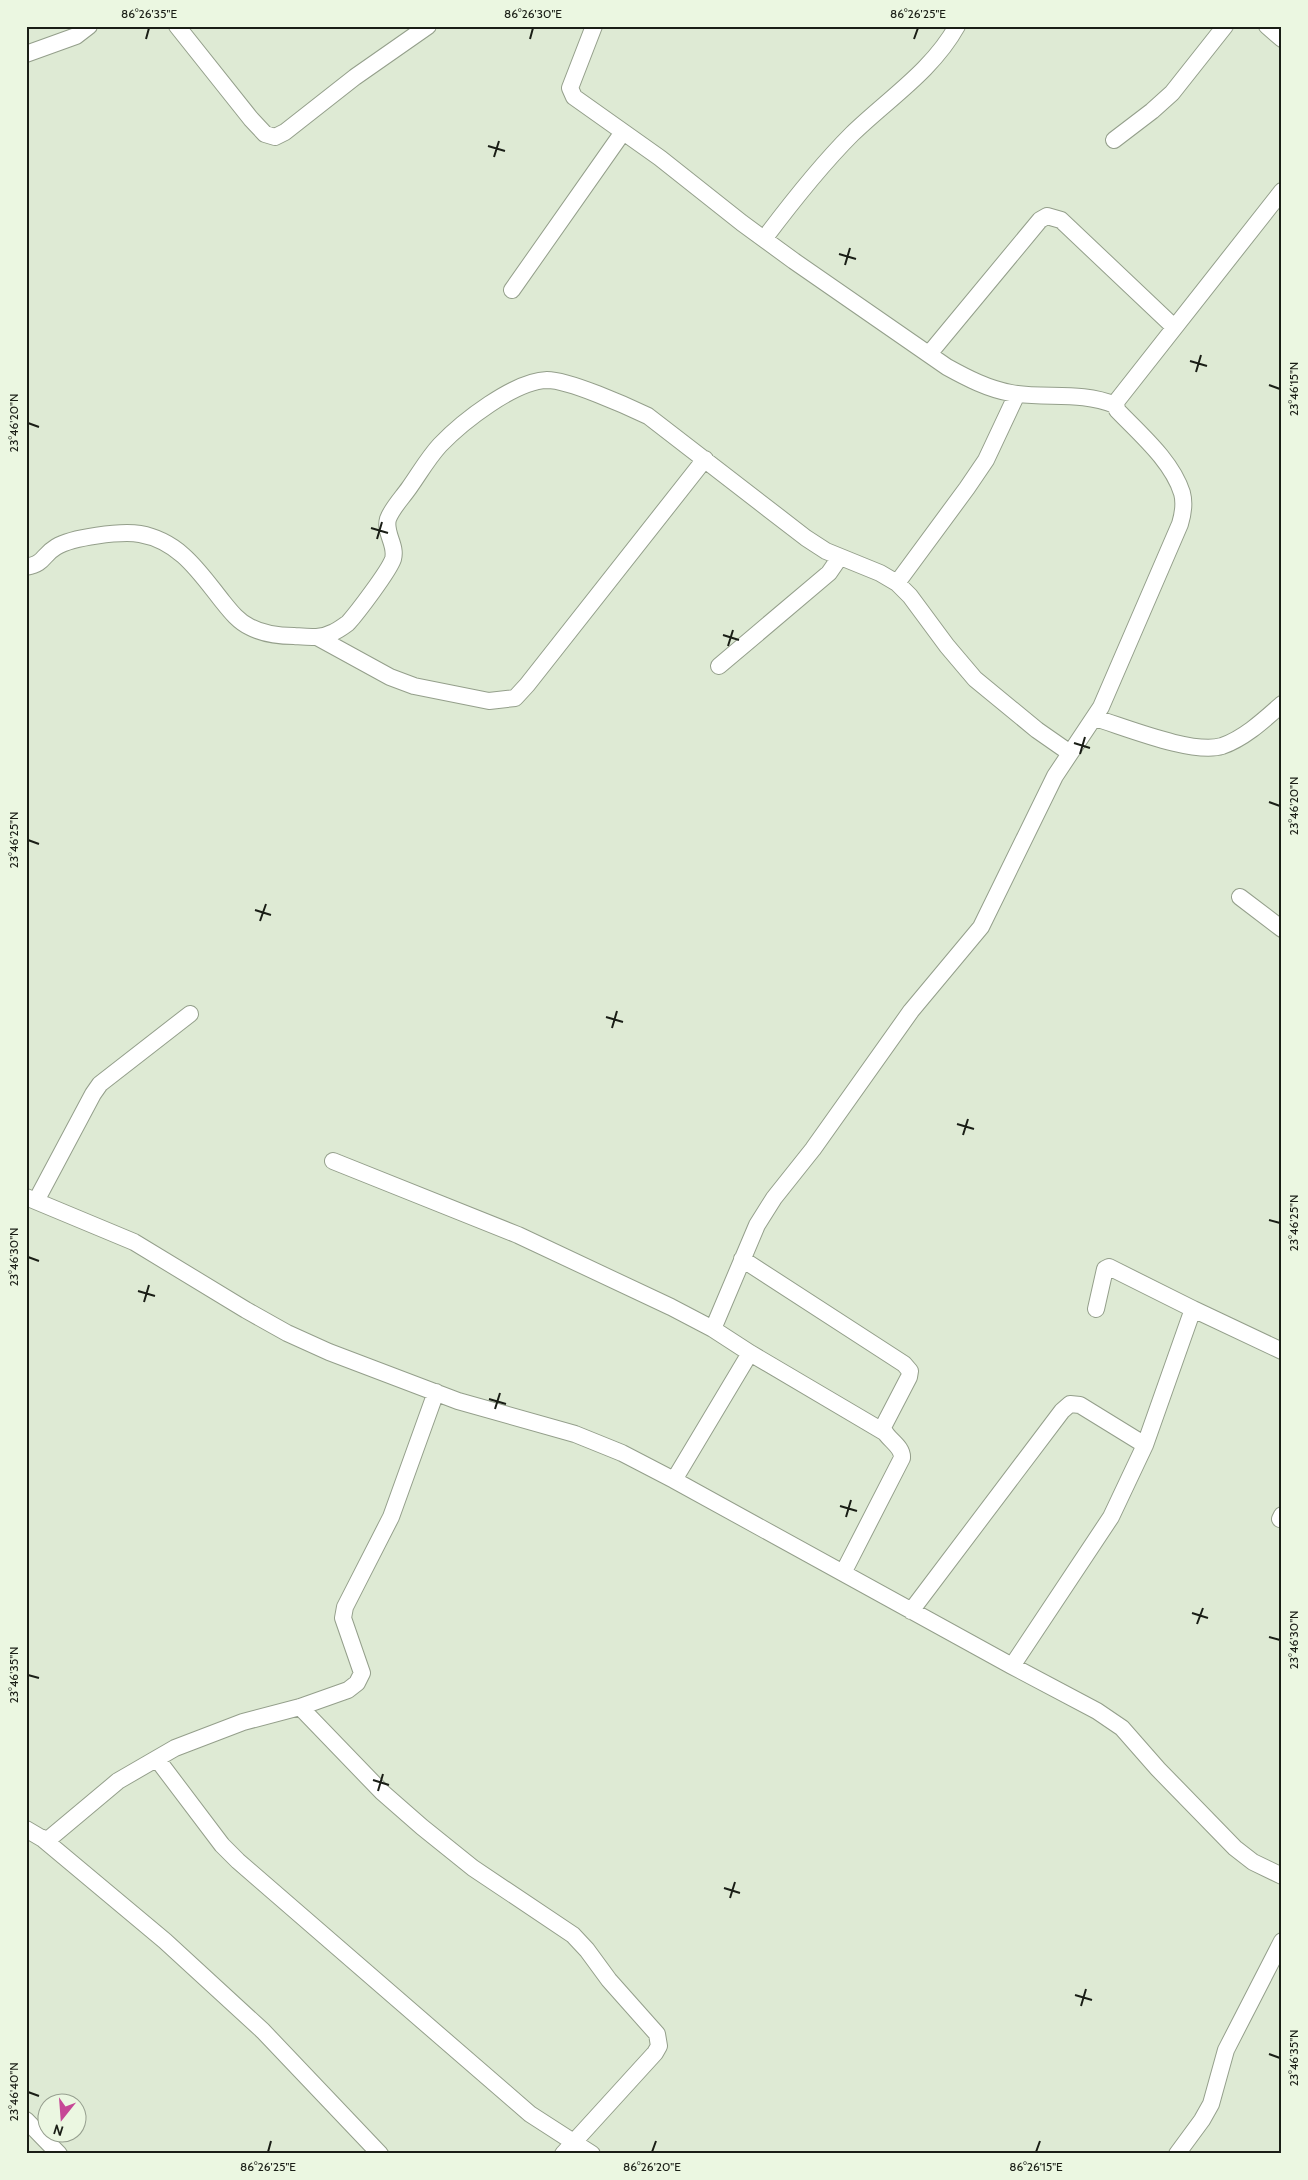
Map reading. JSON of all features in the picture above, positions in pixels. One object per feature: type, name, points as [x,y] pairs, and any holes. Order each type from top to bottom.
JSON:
[{"type":"street","points":[[26,54],[76,36],[89,26]]},
{"type":"street","points":[[177,26],[251,119],[265,134],[274,137],[285,132],[355,77],[428,26]]},
{"type":"street","points":[[594,26],[570,88],[574,97],[624,132],[764,239],[928,354],[972,381],[993,389],[1017,394],[1085,396],[1115,405],[1117,410],[1168,466],[1183,494],[1184,509],[1180,524],[1117,672],[1095,718],[1070,752],[1041,803],[981,927],[911,1011],[813,1149],[774,1198],[757,1225],[712,1329]]},
{"type":"street","points":[[764,239],[820,167],[853,133],[927,67],[941,52],[957,26]]},
{"type":"street","points":[[1114,140],[1172,93],[1191,72],[1225,26]]},
{"type":"street","points":[[1267,26],[1282,39]]},
{"type":"street","points":[[512,290],[624,132]]},
{"type":"street","points":[[1115,405],[1282,191]]},
{"type":"street","points":[[928,354],[1040,220],[1047,216],[1061,220],[1174,327]]},
{"type":"street","points":[[317,638],[333,632],[347,623],[386,571],[393,559],[394,545],[388,532],[388,520],[393,509],[439,446],[479,412],[509,393],[531,383],[547,380],[560,382],[627,406],[648,416],[806,538],[840,557],[880,573],[897,583],[910,596],[975,680],[1037,730],[1070,752]]},
{"type":"street","points":[[897,583],[945,520],[976,474],[1004,423],[1017,394]]},
{"type":"street","points":[[26,567],[38,564],[54,548],[69,541],[95,536],[139,534],[160,539],[173,545],[186,556],[234,615],[248,627],[273,634],[317,638],[390,677],[414,686],[489,701],[514,698],[527,685],[705,459]]},
{"type":"street","points":[[719,666],[829,574],[840,557]]},
{"type":"street","points":[[1095,718],[1189,746],[1206,748],[1221,746],[1236,739],[1252,729],[1282,704]]},
{"type":"street","points":[[1240,897],[1282,929]]},
{"type":"street","points":[[190,1014],[100,1084],[31,1199],[134,1242],[287,1333],[329,1352],[436,1392],[575,1434],[622,1453],[674,1480],[1097,1711],[1122,1728],[1164,1776],[1235,1848],[1254,1862],[1282,1876]]},
{"type":"street","points":[[332,1161],[518,1235],[672,1307],[884,1432],[900,1450],[902,1458],[843,1573]]},
{"type":"street","points":[[742,1259],[908,1367],[909,1377],[885,1420],[884,1432]]},
{"type":"street","points":[[1096,1309],[1105,1269],[1109,1267],[1282,1351]]},
{"type":"street","points":[[1012,1666],[1111,1517],[1145,1445],[1193,1309]]},
{"type":"street","points":[[674,1480],[750,1353]]},
{"type":"street","points":[[43,1839],[50,1838],[118,1781],[175,1748],[244,1722],[300,1707],[348,1690],[357,1683],[362,1673],[343,1618],[345,1607],[391,1517],[436,1392]]},
{"type":"street","points":[[911,1611],[1066,1406],[1075,1403],[1080,1405],[1145,1445]]},
{"type":"street","points":[[300,1707],[382,1792],[422,1827],[473,1868],[573,1935],[656,2034],[659,2046],[655,2053],[563,2154]]},
{"type":"street","points":[[157,1759],[222,1845],[238,1861],[530,2114],[592,2154]]},
{"type":"street","points":[[26,1829],[43,1839],[166,1941],[263,2032],[380,2154]]},
{"type":"street","points":[[1177,2154],[1202,2120],[1211,2104],[1226,2050],[1282,1941]]},
{"type":"street","points":[[26,2120],[59,2154]]}]
